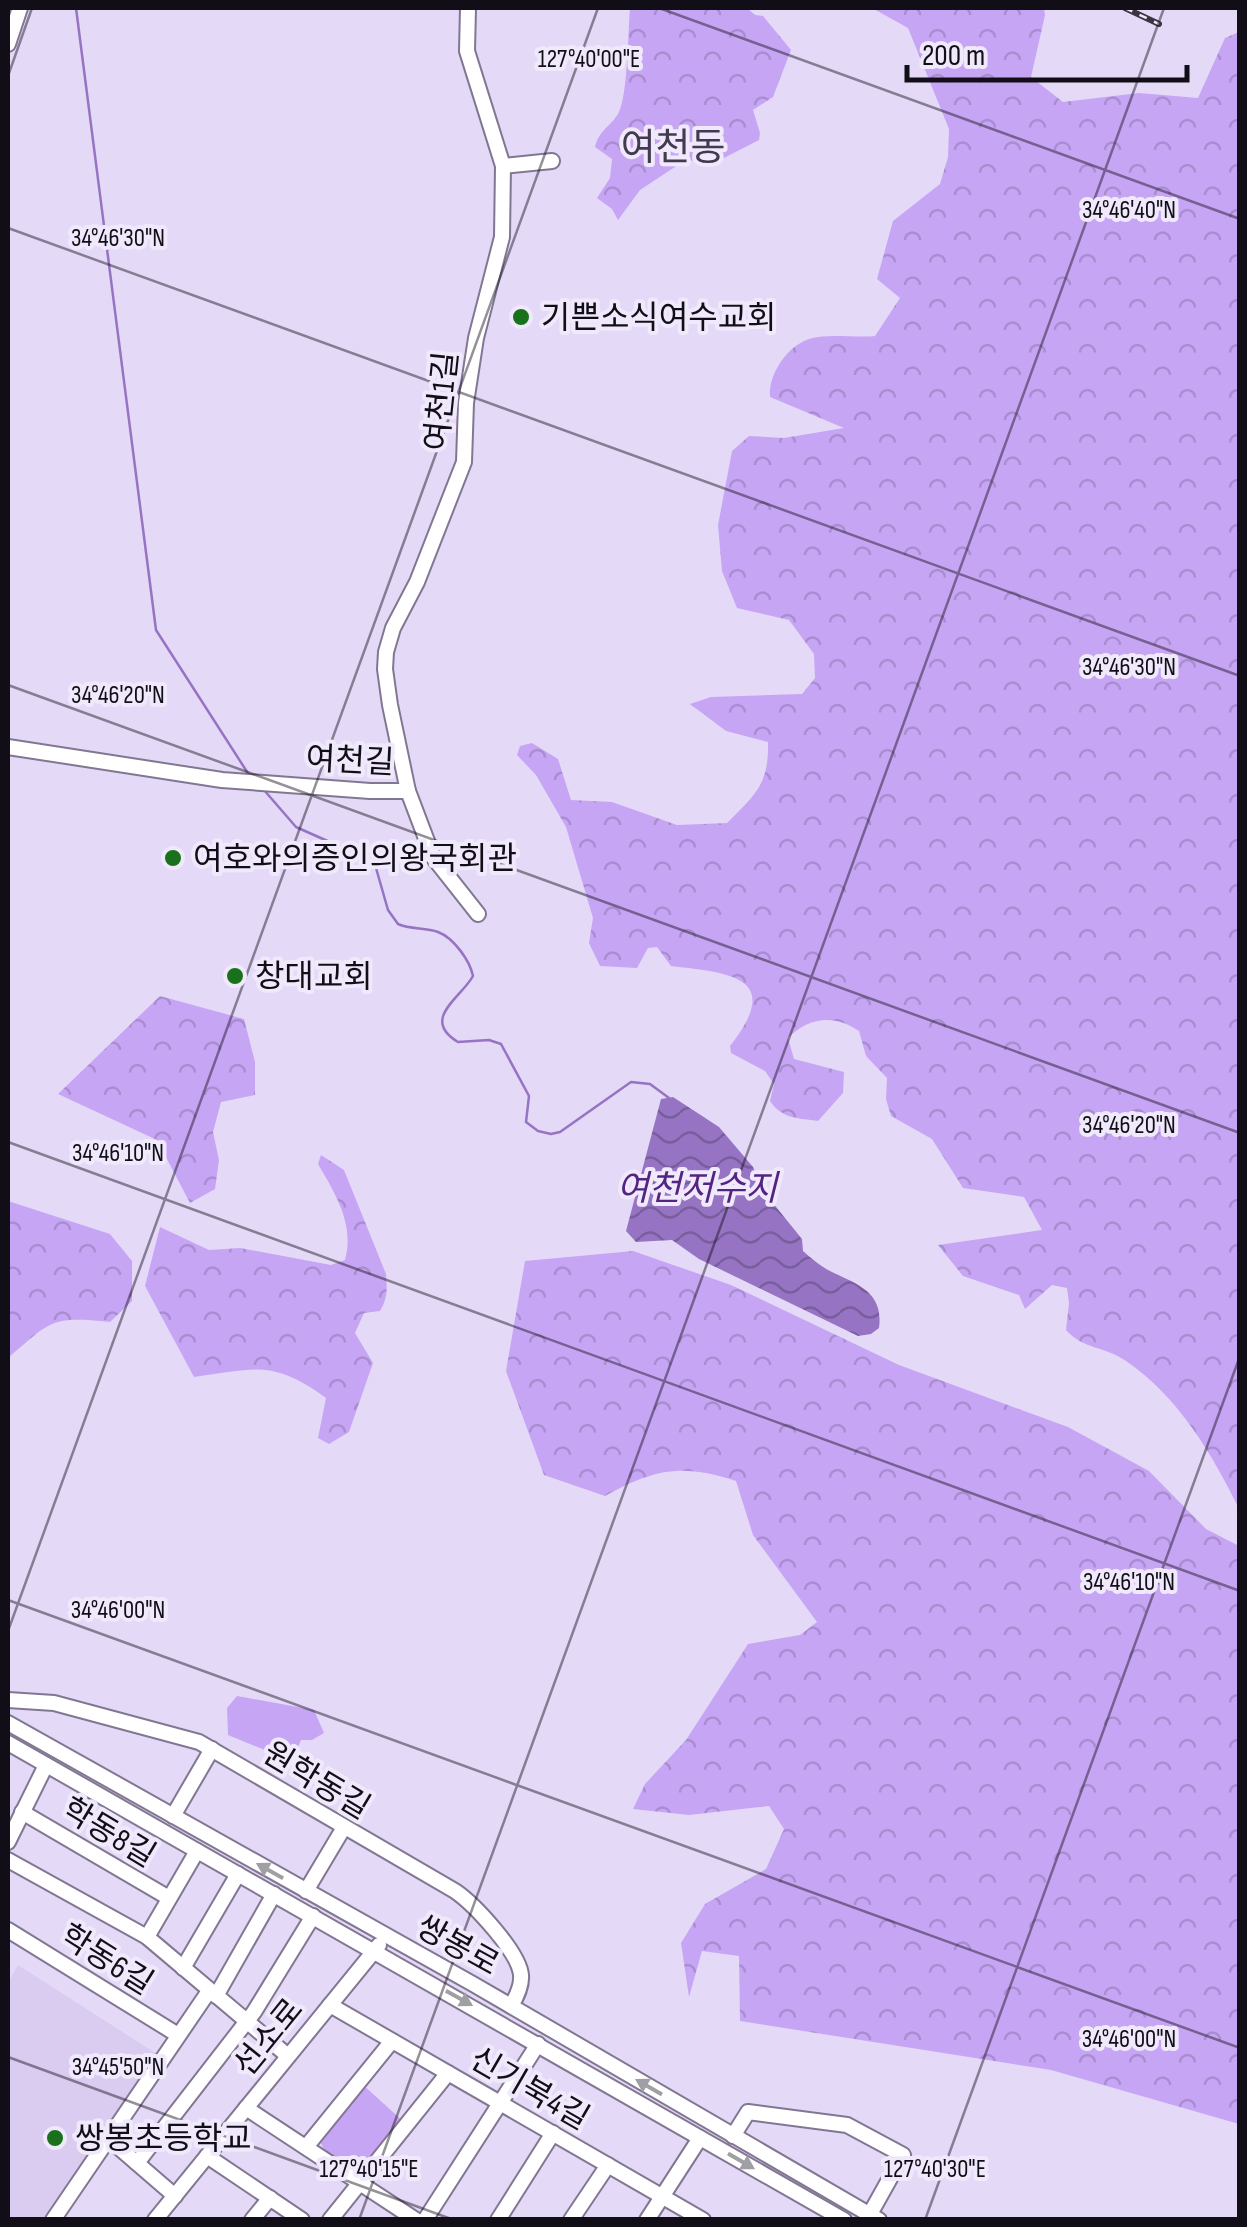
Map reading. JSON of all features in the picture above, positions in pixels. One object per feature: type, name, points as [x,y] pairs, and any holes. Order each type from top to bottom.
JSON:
[{"type":"street","points":[[8,44],[20,8]]},
{"type":"street","name":"여천1길","points":[[408,791],[390,706],[386,652],[464,462],[466,403],[476,338],[502,237],[503,166],[467,51],[468,8]]},
{"type":"street","points":[[503,166],[552,161]]},
{"type":"street","name":"여천길","points":[[8,748],[248,782],[370,792],[408,791],[433,857],[478,914]]},
{"type":"street","name":"원학동길","points":[[8,1700],[54,1702],[156,1729],[212,1749],[454,1891],[472,1904],[519,1966],[520,1985],[512,2006]]},
{"type":"street","name":"쌍봉로","points":[[8,1724],[512,2006],[874,2217]]},
{"type":"street","name":"쌍봉로","points":[[8,1743],[844,2220]]},
{"type":"street","points":[[173,1816],[212,1749]]},
{"type":"street","name":"학동8길","points":[[8,1842],[46,1764]]},
{"type":"street","name":"학동8길","points":[[22,1812],[168,1898]]},
{"type":"street","points":[[306,1892],[344,1829]]},
{"type":"street","name":"학동8길","points":[[147,1937],[197,1851]]},
{"type":"street","points":[[8,1860],[147,1937],[288,2056]]},
{"type":"street","points":[[183,1968],[238,1874]]},
{"type":"street","points":[[53,2220],[178,2036],[212,1994],[274,1894]]},
{"type":"street","points":[[137,2163],[246,2021],[313,1916]]},
{"type":"street","name":"학동6길","points":[[8,1930],[178,2036]]},
{"type":"street","name":"선소로","points":[[155,2220],[386,1936]]},
{"type":"street","name":"신기북4길","points":[[330,2005],[704,2220]]},
{"type":"street","points":[[306,2148],[392,2041]]},
{"type":"street","points":[[425,2220],[538,2044]]},
{"type":"street","points":[[330,2220],[448,2073]]},
{"type":"street","points":[[246,2108],[416,2220]]},
{"type":"street","points":[[733,2136],[748,2112],[847,2125],[903,2155],[874,2217]]},
{"type":"street","points":[[498,2220],[553,2133]]},
{"type":"street","points":[[647,2220],[700,2138]]},
{"type":"street","points":[[110,2139],[175,2196]]},
{"type":"street","points":[[207,2156],[302,2220]]},
{"type":"street","points":[[571,2220],[608,2165]]},
{"type":"street","points":[[252,2220],[270,2198]]},
{"type":"shaded area","name":"쌍봉초등학교","points":[[18,1965],[160,2056],[44,2219],[8,2220],[8,1983]]},
{"type":"green space","points":[[630,8],[747,8],[763,16],[791,50],[773,97],[753,110],[759,140],[722,159],[684,161],[640,190],[618,220],[612,209],[597,198],[610,178],[612,159],[595,147],[621,105]]},
{"type":"green space","points":[[872,8],[1044,8],[1031,77],[1063,102],[1139,93],[1198,98],[1225,38],[1239,32],[1239,1509],[1205,1447],[1162,1391],[1126,1361],[1080,1341],[1066,1330],[1067,1288],[1052,1285],[1025,1309],[1019,1295],[963,1276],[938,1245],[1042,1230],[1024,1197],[963,1188],[932,1139],[891,1116],[886,1099],[887,1078],[866,1056],[859,1031],[840,1022],[822,1020],[804,1026],[788,1038],[794,1059],[844,1072],[843,1093],[818,1121],[791,1117],[770,1101],[774,1084],[765,1071],[731,1053],[730,1046],[746,1023],[752,1005],[751,992],[743,982],[712,972],[671,966],[657,947],[648,948],[637,968],[600,966],[589,943],[593,918],[566,827],[536,775],[517,755],[520,746],[532,743],[558,759],[571,800],[612,802],[677,825],[727,823],[759,787],[766,768],[768,742],[726,731],[690,704],[711,697],[802,694],[815,678],[814,654],[789,620],[737,608],[722,571],[718,525],[732,451],[749,436],[784,438],[844,428],[770,397],[772,380],[786,355],[809,339],[875,336],[900,298],[877,279],[893,221],[940,184],[948,157],[949,129],[908,28]]},
{"type":"green space","points":[[160,996],[244,1019],[255,1062],[255,1095],[221,1102],[213,1132],[219,1160],[215,1189],[190,1203],[157,1140],[58,1094]]},
{"type":"green space","points":[[321,1155],[344,1170],[387,1284],[380,1311],[364,1313],[355,1333],[373,1363],[349,1432],[329,1444],[318,1438],[326,1398],[291,1377],[248,1370],[194,1377],[145,1286],[160,1227],[209,1250],[240,1248],[331,1265],[345,1260],[345,1222],[318,1164]]},
{"type":"green space","points":[[8,1201],[110,1234],[132,1261],[132,1301],[110,1322],[63,1321],[44,1328],[8,1358]]},
{"type":"green space","points":[[633,1251],[731,1285],[899,1365],[1068,1427],[1149,1471],[1206,1529],[1239,1546],[1239,2124],[1051,2070],[740,2021],[739,1956],[702,1951],[689,1997],[681,1943],[705,1904],[766,1869],[784,1829],[769,1806],[689,1815],[633,1809],[645,1784],[686,1740],[748,1644],[800,1635],[817,1622],[753,1535],[736,1481],[700,1472],[669,1472],[639,1480],[605,1496],[544,1475],[506,1371],[525,1261]]},
{"type":"green space","points":[[237,1696],[314,1710],[324,1733],[312,1740],[301,1740],[292,1761],[228,1735],[227,1708]]},
{"type":"green space","points":[[363,2085],[404,2122],[366,2171],[359,2171],[338,2164],[320,2141]]},
{"type":"water","name":"여천저수지","points":[[673,1097],[719,1127],[753,1167],[764,1192],[802,1239],[803,1251],[873,1297],[879,1328],[858,1336],[699,1259],[672,1240],[636,1242],[626,1231],[661,1099]]},
{"type":"waterway","points":[[76,8],[156,630],[251,778]]},
{"type":"waterway","points":[[264,790],[296,827],[341,847],[372,854],[388,910],[398,924],[438,932],[460,951],[473,976],[447,1009],[443,1025],[458,1042],[489,1040],[501,1044],[529,1096],[526,1122],[538,1131],[560,1132],[631,1082],[650,1084],[669,1098]]},
{"type":"railway","points":[[1125,8],[1159,24]]},
{"type":"place","name":"기쁜소식여수교회","points":[[521,317]]},
{"type":"place","name":"여호와의증인의왕국회관","points":[[173,858]]},
{"type":"place","name":"창대교회","points":[[235,976]]},
{"type":"place","name":"쌍봉초등학교","points":[[55,2138]]},
{"type":"district","name":"여천동","points":[[673,147]]}]
